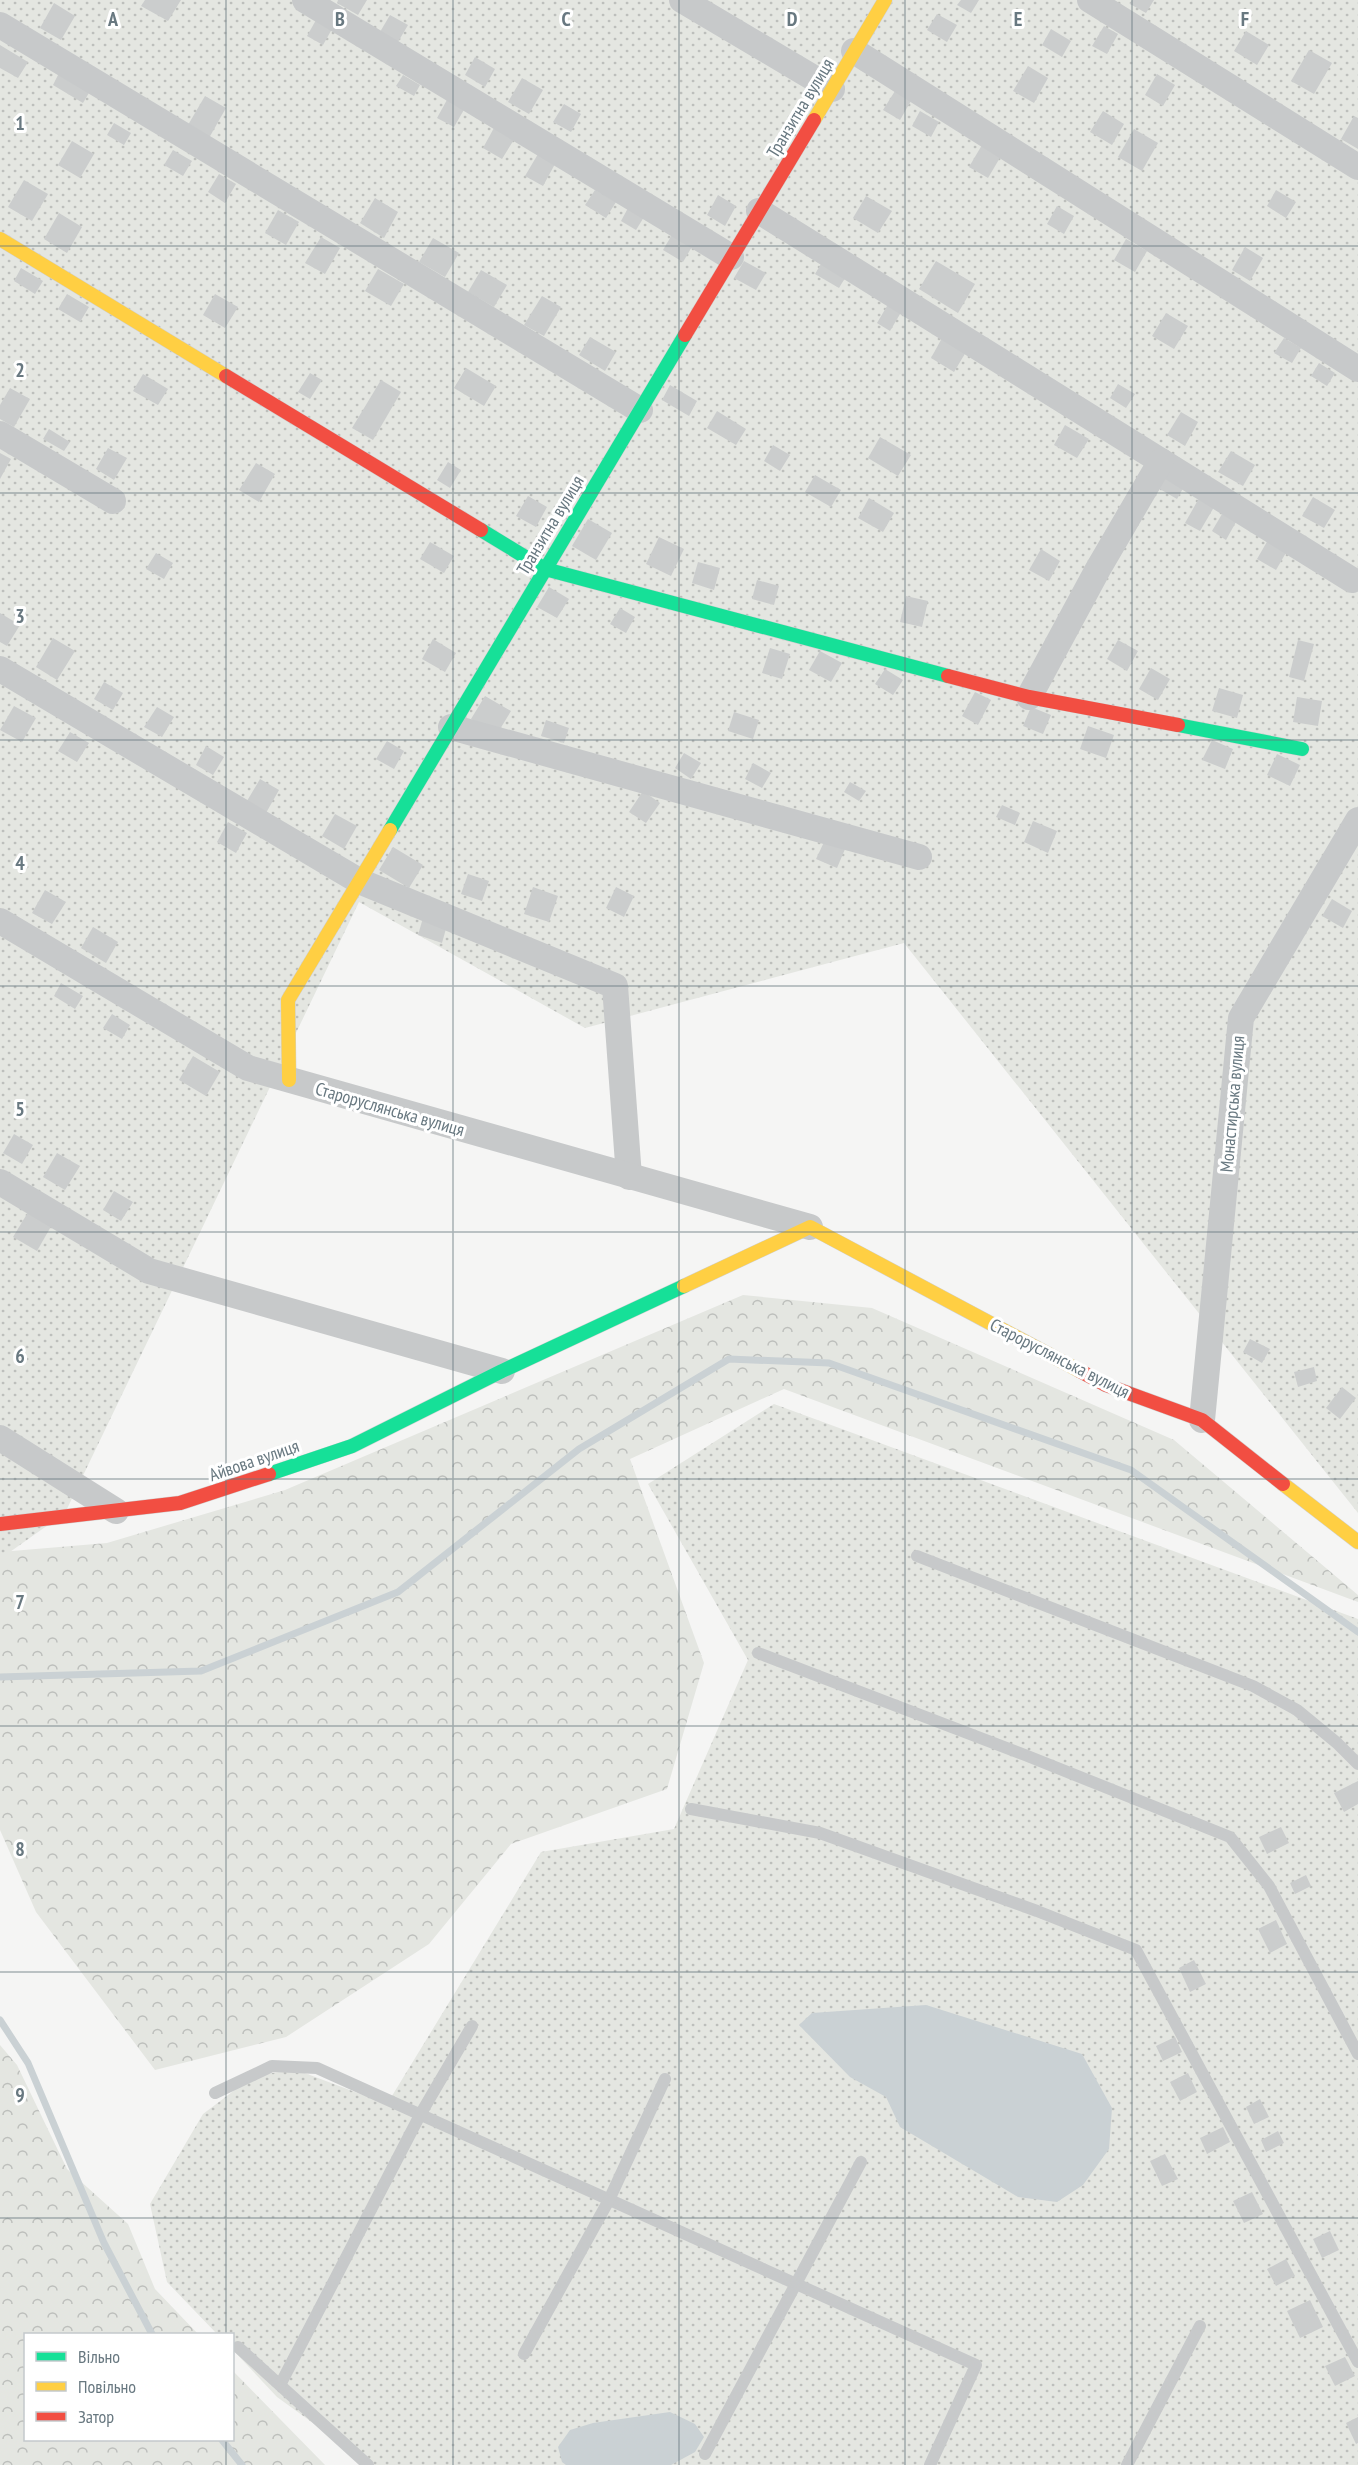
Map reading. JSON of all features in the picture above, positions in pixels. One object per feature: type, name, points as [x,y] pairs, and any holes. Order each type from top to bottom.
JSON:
[{"type":"street","points":[[305,0],[731,257]]},
{"type":"street","points":[[682,0],[832,89]]},
{"type":"street","name":"Транзитна вулиця","points":[[289,1080],[288,1000],[884,0]]},
{"type":"street","points":[[1090,0],[1358,167]]},
{"type":"street","points":[[0,25],[640,410]]},
{"type":"street","points":[[854,51],[1358,369]]},
{"type":"street","points":[[759,210],[1352,580]]},
{"type":"street","points":[[0,239],[545,569],[1029,697],[1302,748]]},
{"type":"street","points":[[0,434],[113,501]]},
{"type":"street","points":[[1029,697],[1098,569],[1161,461]]},
{"type":"street","points":[[0,669],[359,881],[615,986],[629,1177]]},
{"type":"street","points":[[451,728],[919,856]]},
{"type":"street","name":"Монастирська вулиця","points":[[1202,1420],[1241,1018],[1358,820]]},
{"type":"street","name":"Староруслянська вулиця","points":[[0,921],[248,1068],[810,1227],[1106,1385],[1202,1420],[1358,1542]]},
{"type":"street","points":[[0,1182],[149,1271],[502,1371],[810,1227]]},
{"type":"street","name":"Айвова вулиця","points":[[0,1524],[180,1503],[352,1446],[502,1371]]},
{"type":"street","points":[[0,1438],[116,1511]]},
{"type":"lane","points":[[917,1556],[1253,1686],[1297,1710],[1337,1743],[1358,1764]]},
{"type":"lane","points":[[758,1653],[1025,1755],[1230,1837],[1269,1887],[1358,2054]]},
{"type":"lane","points":[[691,1809],[820,1833],[1037,1911],[1136,1950],[1358,2362]]},
{"type":"lane","points":[[280,2385],[420,2115],[472,2026]]},
{"type":"lane","points":[[215,2092],[272,2066],[317,2068],[976,2365],[930,2465]]},
{"type":"lane","points":[[524,2354],[609,2200],[665,2079]]},
{"type":"lane","points":[[705,2454],[861,2162]]},
{"type":"lane","points":[[1127,2465],[1200,2326]]},
{"type":"lane","points":[[238,2347],[368,2465]]},
{"type":"green space","points":[[0,0],[1358,0],[1358,1513],[904,943],[585,1028],[359,902],[65,1513],[0,1559]]},
{"type":"green space","points":[[743,1295],[872,1308],[1174,1440],[1358,1595],[1358,1602],[784,1389],[630,1459],[704,1663],[667,1789],[511,1844],[429,1944],[286,2037],[155,2070],[36,1912],[0,1830],[0,1552],[107,1543],[285,1490]]},
{"type":"green space","points":[[774,1404],[1358,1619],[1358,2465],[371,2465],[277,2397],[234,2351],[234,2333],[216,2333],[167,2282],[150,2204],[203,2114],[252,2077],[294,2069],[387,2104],[541,1852],[674,1829],[748,1660],[648,1484]]},
{"type":"green space","points":[[0,2045],[17,2065],[67,2169],[128,2224],[155,2289],[197,2333],[24,2333],[24,2441],[234,2441],[234,2372],[325,2465],[0,2465]]},
{"type":"shaded area","points":[[926,2005],[1082,2054],[1112,2108],[1109,2149],[1083,2185],[1057,2202],[1018,2197],[900,2127],[886,2097],[850,2077],[799,2025],[812,2013]]},
{"type":"shaded area","points":[[670,2412],[695,2424],[704,2437],[695,2452],[671,2465],[566,2465],[562,2462],[558,2447],[570,2430],[593,2423]]},
{"type":"building","points":[[145,0],[181,0],[168,21],[141,6]]},
{"type":"building","points":[[338,0],[367,0],[358,15],[337,3]]},
{"type":"building","points":[[961,0],[979,0],[971,13],[957,5]]},
{"type":"building","points":[[1132,0],[1154,0],[1146,13],[1130,4]]},
{"type":"building","points":[[54,3],[75,16],[61,40],[40,28]]},
{"type":"building","points":[[937,14],[957,25],[947,42],[927,30]]},
{"type":"building","points":[[390,15],[408,25],[398,42],[380,32]]},
{"type":"building","points":[[316,20],[332,29],[323,45],[307,36]]},
{"type":"building","points":[[1104,26],[1118,34],[1107,54],[1092,46]]},
{"type":"building","points":[[1051,29],[1071,41],[1062,57],[1042,45]]},
{"type":"building","points":[[1246,31],[1269,45],[1257,65],[1234,51]]},
{"type":"building","points":[[0,45],[28,62],[18,78],[0,68]]},
{"type":"building","points":[[1309,50],[1332,63],[1314,94],[1291,81]]},
{"type":"building","points":[[475,57],[495,69],[485,87],[465,75]]},
{"type":"building","points":[[1028,66],[1048,78],[1034,103],[1013,91]]},
{"type":"building","points":[[59,73],[90,91],[83,103],[53,85]]},
{"type":"building","points":[[1157,74],[1175,85],[1163,106],[1145,95]]},
{"type":"building","points":[[403,75],[420,85],[414,96],[396,86]]},
{"type":"building","points":[[522,78],[543,90],[529,114],[508,102]]},
{"type":"building","points":[[895,91],[911,101],[900,120],[883,110]]},
{"type":"building","points":[[205,96],[226,108],[209,138],[188,125]]},
{"type":"building","points":[[448,98],[465,108],[454,127],[437,118]]},
{"type":"building","points":[[564,104],[581,114],[571,132],[553,122]]},
{"type":"building","points":[[920,111],[939,122],[931,137],[912,126]]},
{"type":"building","points":[[1103,111],[1124,124],[1112,145],[1090,132]]},
{"type":"building","points":[[1354,116],[1358,118],[1358,149],[1341,139]]},
{"type":"building","points":[[114,123],[131,133],[124,145],[107,135]]},
{"type":"building","points":[[495,126],[515,138],[502,159],[483,148]]},
{"type":"building","points":[[1134,129],[1158,143],[1142,171],[1118,157]]},
{"type":"building","points":[[72,141],[94,154],[80,178],[58,165]]},
{"type":"building","points":[[982,145],[1001,156],[988,178],[969,167]]},
{"type":"building","points":[[173,150],[192,161],[183,176],[164,165]]},
{"type":"building","points":[[538,154],[555,164],[543,186],[525,176]]},
{"type":"building","points":[[219,174],[236,184],[225,203],[208,192]]},
{"type":"building","points":[[24,180],[48,194],[32,221],[8,207]]},
{"type":"building","points":[[595,190],[616,202],[606,218],[585,205]]},
{"type":"building","points":[[1276,190],[1296,202],[1286,218],[1267,206]]},
{"type":"building","points":[[718,195],[736,206],[725,226],[707,215]]},
{"type":"building","points":[[866,196],[892,211],[878,233],[853,218]]},
{"type":"building","points":[[375,198],[398,212],[384,238],[360,223]]},
{"type":"building","points":[[1057,206],[1074,216],[1064,234],[1047,224]]},
{"type":"building","points":[[628,208],[644,217],[636,230],[621,221]]},
{"type":"building","points":[[278,210],[299,222],[286,245],[265,233]]},
{"type":"building","points":[[59,213],[82,227],[67,253],[44,239]]},
{"type":"building","points":[[673,233],[693,245],[683,262],[663,250]]},
{"type":"building","points":[[321,237],[340,248],[325,274],[305,263]]},
{"type":"building","points":[[433,238],[459,253],[445,277],[419,262]]},
{"type":"building","points":[[1126,239],[1147,251],[1135,272],[1114,260]]},
{"type":"building","points":[[1245,247],[1263,258],[1250,281],[1232,270]]},
{"type":"building","points":[[824,259],[848,273],[839,288],[815,274]]},
{"type":"building","points":[[744,261],[766,273],[756,290],[734,278]]},
{"type":"building","points":[[936,261],[975,284],[958,313],[919,289]]},
{"type":"building","points":[[21,268],[43,281],[35,294],[14,281]]},
{"type":"building","points":[[378,269],[404,284],[391,306],[365,291]]},
{"type":"building","points":[[481,270],[507,285],[494,307],[468,292]]},
{"type":"building","points":[[67,294],[89,307],[80,322],[58,309]]},
{"type":"building","points":[[215,294],[238,307],[225,328],[203,315]]},
{"type":"building","points":[[542,296],[561,307],[544,336],[524,325]]},
{"type":"building","points":[[890,301],[903,309],[890,331],[877,323]]},
{"type":"building","points":[[1166,313],[1188,326],[1174,349],[1152,336]]},
{"type":"building","points":[[590,337],[616,352],[605,371],[579,355]]},
{"type":"building","points":[[942,338],[966,352],[954,372],[931,358]]},
{"type":"building","points":[[1284,338],[1301,348],[1292,363],[1274,353]]},
{"type":"building","points":[[1319,363],[1335,373],[1327,386],[1311,376]]},
{"type":"building","points":[[466,368],[496,386],[484,406],[454,388]]},
{"type":"building","points":[[310,373],[322,380],[310,399],[298,392]]},
{"type":"building","points":[[143,374],[168,389],[158,405],[133,391]]},
{"type":"building","points":[[381,380],[401,392],[373,440],[352,428]]},
{"type":"building","points":[[1118,384],[1135,394],[1126,408],[1110,398]]},
{"type":"building","points":[[670,385],[697,401],[689,416],[662,400]]},
{"type":"building","points":[[10,388],[30,399],[14,427],[0,419],[0,405]]},
{"type":"building","points":[[717,411],[746,429],[736,445],[707,428]]},
{"type":"building","points":[[1181,412],[1198,422],[1185,446],[1167,435]]},
{"type":"building","points":[[1065,425],[1089,439],[1077,458],[1054,445]]},
{"type":"building","points":[[49,429],[70,442],[64,451],[43,439]]},
{"type":"building","points":[[880,437],[911,455],[898,476],[868,458]]},
{"type":"building","points":[[773,445],[790,455],[780,471],[764,461]]},
{"type":"building","points":[[108,448],[127,458],[114,480],[96,469]]},
{"type":"building","points":[[1231,451],[1255,465],[1243,486],[1218,472]]},
{"type":"building","points":[[0,453],[11,459],[0,479]]},
{"type":"building","points":[[448,462],[461,470],[450,488],[437,480]]},
{"type":"building","points":[[256,463],[275,474],[259,502],[239,490]]},
{"type":"building","points":[[1166,474],[1185,485],[1177,499],[1158,488]]},
{"type":"building","points":[[815,475],[841,490],[831,507],[805,492]]},
{"type":"building","points":[[1202,493],[1217,502],[1200,531],[1185,523]]},
{"type":"building","points":[[528,496],[547,507],[536,527],[516,516]]},
{"type":"building","points":[[1313,497],[1335,510],[1324,528],[1302,516]]},
{"type":"building","points":[[869,498],[894,513],[883,532],[858,518]]},
{"type":"building","points":[[1222,514],[1236,522],[1226,540],[1212,531]]},
{"type":"building","points":[[588,519],[612,533],[596,560],[572,546]]},
{"type":"building","points":[[659,537],[684,549],[671,576],[646,564]]},
{"type":"building","points":[[1268,540],[1287,551],[1276,570],[1257,559]]},
{"type":"building","points":[[430,542],[454,556],[444,573],[420,559]]},
{"type":"building","points":[[1041,549],[1060,561],[1049,581],[1029,570]]},
{"type":"building","points":[[156,553],[173,563],[164,579],[146,569]]},
{"type":"building","points":[[698,562],[720,568],[714,590],[692,583]]},
{"type":"building","points":[[757,580],[779,586],[774,605],[752,599]]},
{"type":"building","points":[[549,587],[569,599],[557,618],[537,607]]},
{"type":"building","points":[[906,596],[928,601],[922,627],[900,622]]},
{"type":"building","points":[[620,608],[635,617],[626,633],[610,624]]},
{"type":"building","points":[[0,613],[20,625],[7,646],[0,642]]},
{"type":"building","points":[[53,638],[75,651],[57,680],[36,667]]},
{"type":"building","points":[[433,639],[456,653],[445,672],[422,659]]},
{"type":"building","points":[[1118,640],[1138,651],[1127,671],[1107,659]]},
{"type":"building","points":[[1298,640],[1314,644],[1304,681],[1289,677]]},
{"type":"building","points":[[770,648],[790,654],[782,679],[762,673]]},
{"type":"building","points":[[820,651],[842,663],[831,682],[809,670]]},
{"type":"building","points":[[1151,668],[1170,679],[1158,700],[1139,689]]},
{"type":"building","points":[[885,669],[903,680],[893,695],[875,684]]},
{"type":"building","points":[[104,682],[123,693],[113,710],[94,699]]},
{"type":"building","points":[[1219,688],[1243,695],[1237,718],[1212,711]]},
{"type":"building","points":[[975,692],[991,700],[978,725],[962,716]]},
{"type":"building","points":[[485,696],[511,711],[497,734],[471,719]]},
{"type":"building","points":[[1297,697],[1322,701],[1318,726],[1293,722]]},
{"type":"building","points":[[14,706],[36,718],[22,742],[0,730]]},
{"type":"building","points":[[157,707],[174,717],[162,737],[144,727]]},
{"type":"building","points":[[1031,707],[1051,715],[1043,734],[1023,726]]},
{"type":"building","points":[[734,712],[759,720],[753,739],[728,731]]},
{"type":"building","points":[[546,720],[569,728],[564,743],[541,736]]},
{"type":"building","points":[[1088,726],[1114,735],[1106,758],[1080,749]]},
{"type":"building","points":[[70,732],[89,743],[77,762],[58,751]]},
{"type":"building","points":[[1212,740],[1233,749],[1225,769],[1202,760]]},
{"type":"building","points":[[387,741],[404,751],[394,769],[376,759]]},
{"type":"building","points":[[206,746],[224,757],[213,775],[196,765]]},
{"type":"building","points":[[684,753],[701,763],[691,779],[675,768]]},
{"type":"building","points":[[1277,754],[1300,765],[1290,786],[1267,775]]},
{"type":"building","points":[[753,763],[771,773],[762,788],[745,779]]},
{"type":"building","points":[[260,779],[279,790],[266,813],[247,801]]},
{"type":"building","points":[[850,782],[866,791],[859,801],[844,792]]},
{"type":"building","points":[[643,791],[660,803],[646,823],[629,812]]},
{"type":"building","points":[[1002,805],[1020,813],[1015,825],[996,817]]},
{"type":"building","points":[[335,814],[357,826],[344,849],[322,836]]},
{"type":"building","points":[[1033,821],[1057,831],[1048,853],[1024,842]]},
{"type":"building","points":[[228,822],[247,833],[236,853],[217,842]]},
{"type":"building","points":[[825,840],[845,849],[837,868],[816,859]]},
{"type":"building","points":[[393,847],[423,865],[409,888],[379,870]]},
{"type":"building","points":[[468,874],[489,881],[482,901],[461,894]]},
{"type":"building","points":[[533,887],[558,896],[549,922],[524,914]]},
{"type":"building","points":[[616,887],[634,896],[624,917],[606,908]]},
{"type":"building","points":[[45,890],[66,902],[52,924],[32,913]]},
{"type":"building","points":[[1332,899],[1352,911],[1343,928],[1322,916]]},
{"type":"building","points":[[423,918],[447,925],[442,943],[418,935]]},
{"type":"building","points":[[93,927],[118,942],[106,963],[81,948]]},
{"type":"building","points":[[61,983],[83,996],[75,1009],[54,996]]},
{"type":"building","points":[[112,1014],[130,1025],[122,1039],[103,1028]]},
{"type":"building","points":[[193,1056],[220,1072],[206,1096],[179,1080]]},
{"type":"building","points":[[14,1134],[33,1145],[22,1164],[3,1153]]},
{"type":"building","points":[[57,1153],[80,1166],[65,1190],[43,1177]]},
{"type":"building","points":[[114,1191],[133,1202],[121,1221],[103,1210]]},
{"type":"building","points":[[30,1209],[53,1223],[37,1251],[13,1237]]},
{"type":"building","points":[[1250,1339],[1270,1349],[1262,1363],[1243,1352]]},
{"type":"building","points":[[1314,1367],[1317,1381],[1298,1387],[1294,1372]]},
{"type":"building","points":[[1342,1387],[1356,1398],[1340,1419],[1326,1408]]},
{"type":"building","points":[[1358,1781],[1358,1804],[1344,1812],[1334,1793]]},
{"type":"building","points":[[1281,1827],[1289,1843],[1267,1854],[1259,1837]]},
{"type":"building","points":[[1306,1875],[1311,1886],[1295,1894],[1290,1883]]},
{"type":"building","points":[[1276,1920],[1287,1944],[1270,1953],[1258,1929]]},
{"type":"building","points":[[1194,1960],[1206,1984],[1190,1992],[1179,1968]]},
{"type":"building","points":[[1175,2037],[1182,2052],[1163,2061],[1156,2046]]},
{"type":"building","points":[[1188,2073],[1197,2092],[1180,2101],[1170,2082]]},
{"type":"building","points":[[1260,2099],[1269,2117],[1254,2124],[1246,2107]]},
{"type":"building","points":[[1223,2127],[1230,2142],[1207,2154],[1200,2138]]},
{"type":"building","points":[[1278,2131],[1284,2143],[1266,2152],[1261,2140]]},
{"type":"building","points":[[1165,2154],[1178,2179],[1162,2186],[1150,2161]]},
{"type":"building","points":[[1252,2192],[1263,2214],[1244,2223],[1233,2201]]},
{"type":"building","points":[[1330,2231],[1339,2250],[1322,2258],[1313,2239]]},
{"type":"building","points":[[1286,2259],[1295,2276],[1276,2286],[1267,2269]]},
{"type":"building","points":[[1310,2300],[1323,2327],[1300,2338],[1287,2311]]},
{"type":"building","points":[[1345,2357],[1355,2376],[1335,2386],[1325,2366]]},
{"type":"building","points":[[1358,2417],[1358,2443],[1356,2444],[1346,2423]]},
{"type":"waterway","points":[[0,1677],[201,1671],[398,1592],[579,1449],[729,1359],[829,1363],[1131,1470],[1358,1632]]},
{"type":"waterway","points":[[0,2020],[28,2063],[104,2243],[151,2333]]},
{"type":"waterway","points":[[223,2441],[242,2465]]},
{"type":"traffic: fast","points":[[390,830],[685,335]]},
{"type":"traffic: fast","points":[[481,530],[545,569],[948,676]]},
{"type":"traffic: fast","points":[[1178,725],[1302,749]]},
{"type":"traffic: fast","points":[[269,1474],[352,1446],[502,1371],[684,1286]]},
{"type":"traffic: slow","points":[[814,120],[885,0]]},
{"type":"traffic: slow","points":[[0,239],[226,376]]},
{"type":"traffic: slow","points":[[289,1080],[288,1000],[390,830]]},
{"type":"traffic: slow","points":[[684,1286],[810,1227],[1080,1371]]},
{"type":"traffic: slow","points":[[1283,1484],[1358,1542]]},
{"type":"traffic: jam","points":[[685,335],[814,120]]},
{"type":"traffic: jam","points":[[226,376],[481,530]]},
{"type":"traffic: jam","points":[[948,676],[1029,697],[1178,725]]},
{"type":"traffic: jam","points":[[1080,1371],[1106,1385],[1202,1420],[1283,1484]]},
{"type":"traffic: jam","points":[[0,1524],[180,1503],[269,1474]]}]
